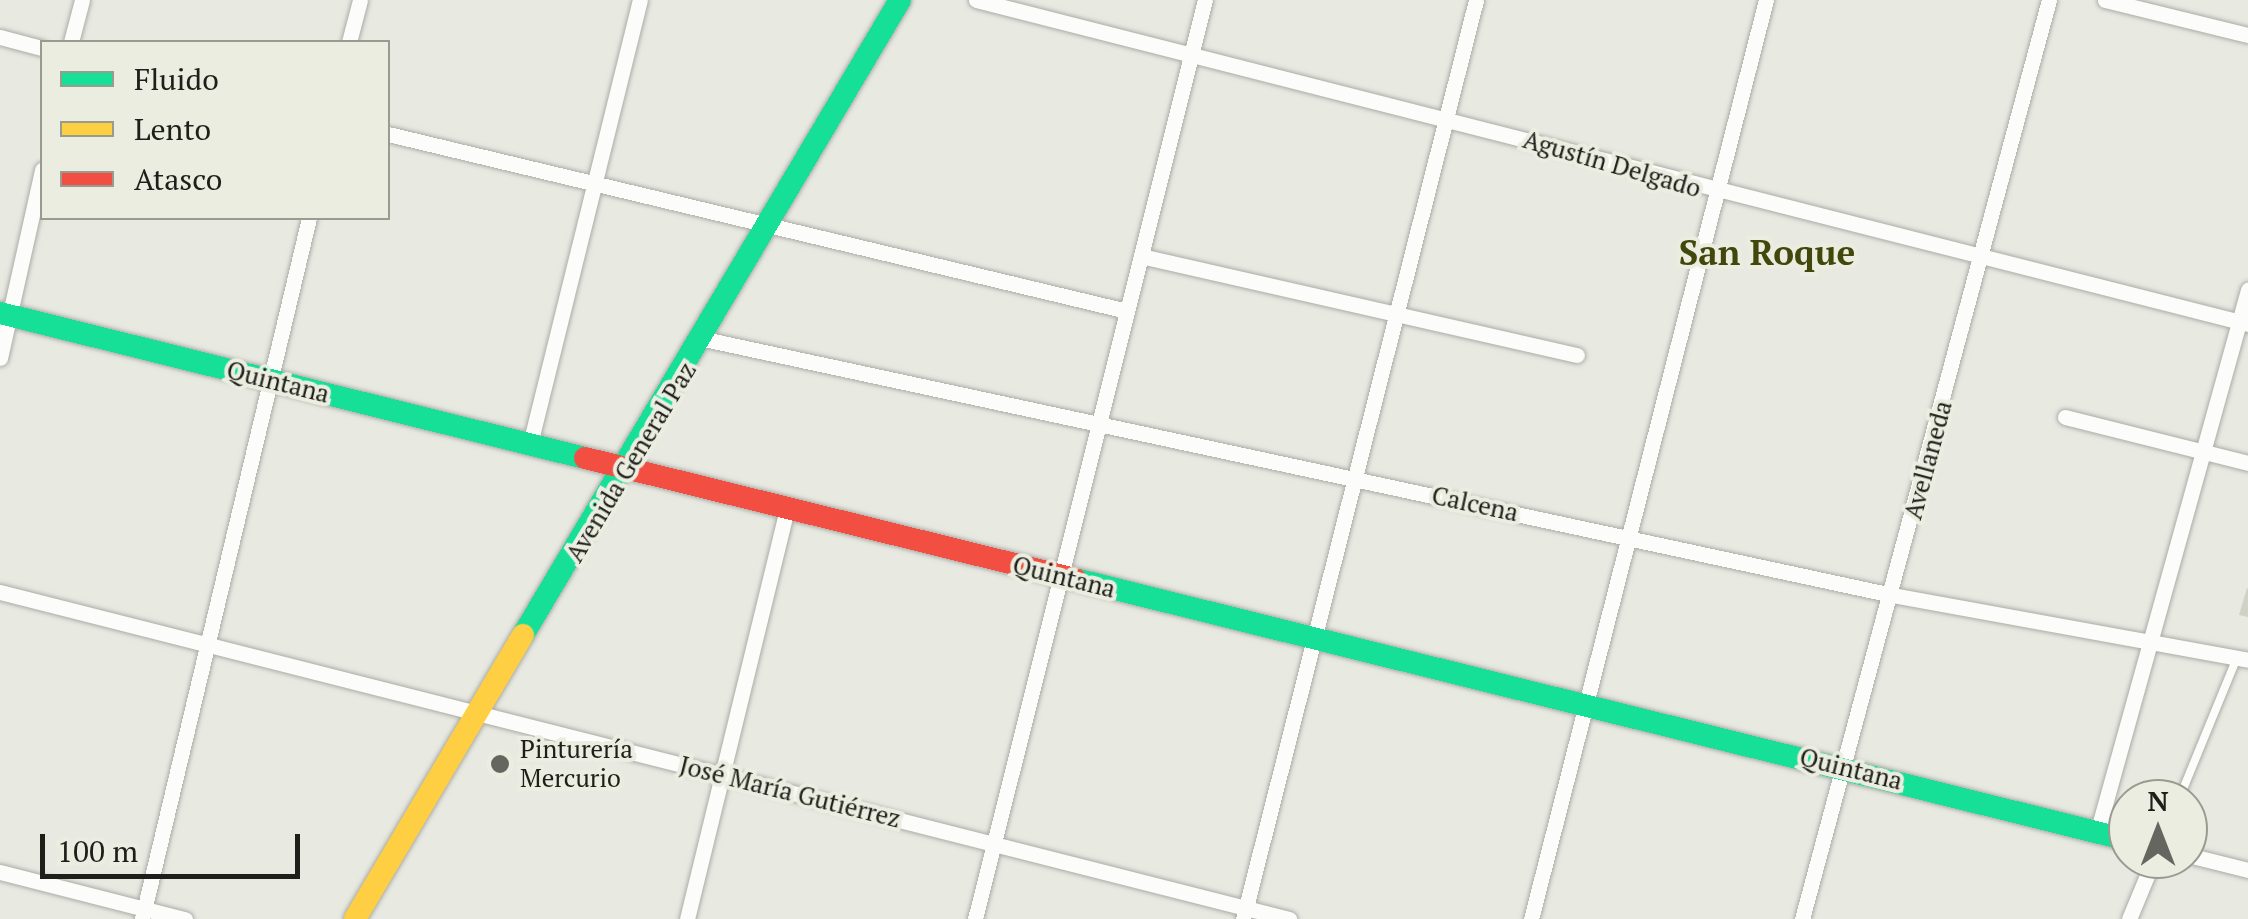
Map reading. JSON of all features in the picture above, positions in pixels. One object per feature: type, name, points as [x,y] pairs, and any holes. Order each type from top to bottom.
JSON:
[{"type":"street","points":[[72,40],[82,0]]},
{"type":"street","points":[[350,40],[360,0]]},
{"type":"street","points":[[530,444],[640,0]]},
{"type":"street","name":"Avenida General Paz","points":[[355,919],[774,224],[900,0]]},
{"type":"street","name":"Agustín Delgado","points":[[976,0],[1445,117],[1718,194],[2244,323]]},
{"type":"street","points":[[975,919],[1206,0]]},
{"type":"street","points":[[1244,914],[1476,0]]},
{"type":"street","points":[[1532,919],[1626,536],[1766,0]]},
{"type":"street","name":"Avellaneda","points":[[1802,919],[1984,260],[2049,0]]},
{"type":"street","points":[[2105,0],[2248,36]]},
{"type":"street","points":[[0,37],[40,47]]},
{"type":"street","points":[[390,134],[1127,311]]},
{"type":"street","points":[[0,358],[5,314],[40,178]]},
{"type":"street","points":[[143,914],[275,381],[309,220]]},
{"type":"street","points":[[1141,256],[1577,354]]},
{"type":"street","points":[[2098,833],[2202,451],[2244,323],[2248,290]]},
{"type":"street","name":"Quintana","points":[[5,314],[1584,706],[1842,766],[2108,835]]},
{"type":"street","name":"Calcena","points":[[704,339],[1892,594],[2242,659]]},
{"type":"street","points":[[2065,416],[2248,463]]},
{"type":"street","points":[[687,919],[787,508]]},
{"type":"street","name":"José María Gutiérrez","points":[[0,592],[994,844],[1244,914],[1288,919]]},
{"type":"street","points":[[2208,860],[2248,870]]},
{"type":"street","points":[[0,872],[143,914],[185,919]]},
{"type":"street","points":[[2129,919],[2146,879]]},
{"type":"lane","points":[[2188,779],[2242,659]]},
{"type":"building","points":[[2248,589],[2248,617],[2239,615]]},
{"type":"traffic: fast","points":[[523,635],[900,0]]},
{"type":"traffic: fast","points":[[0,313],[585,458]]},
{"type":"traffic: fast","points":[[1075,579],[2108,835]]},
{"type":"traffic: slow","points":[[355,919],[523,635]]},
{"type":"traffic: jam","points":[[585,458],[1075,579]]},
{"type":"place","name":"Pinturería Mercurio","points":[[500,764]]},
{"type":"district","name":"San Roque","points":[[1767,252]]}]
